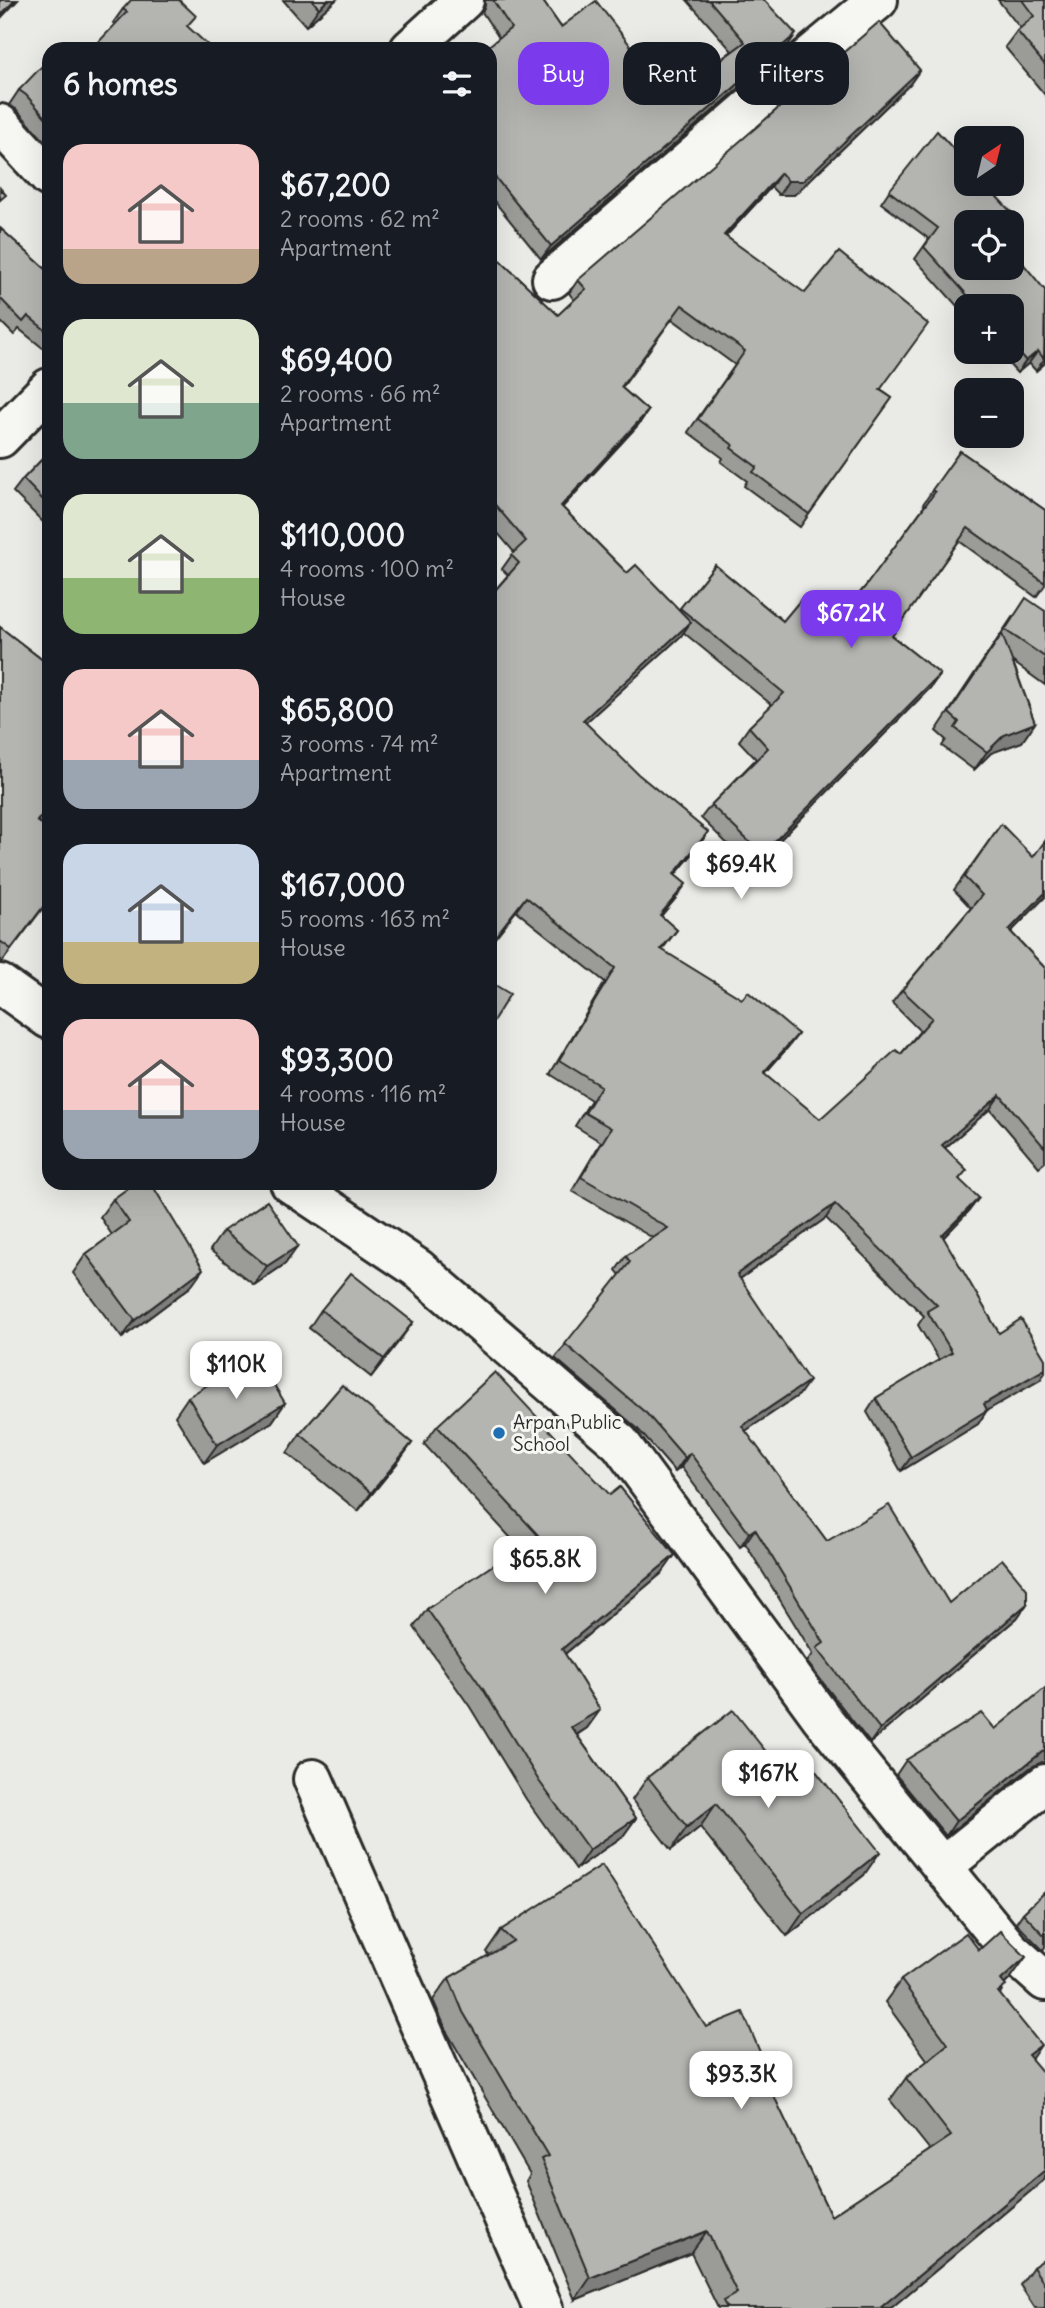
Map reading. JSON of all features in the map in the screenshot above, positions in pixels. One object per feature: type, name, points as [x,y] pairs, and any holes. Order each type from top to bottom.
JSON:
[{"type":"street","points":[[418,42],[464,0]]},
{"type":"street","points":[[552,279],[808,57],[878,0]]},
{"type":"street","points":[[0,124],[42,169]]},
{"type":"street","points":[[0,438],[42,395]]},
{"type":"street","points":[[0,984],[42,1014]]},
{"type":"street","points":[[300,1190],[417,1268],[620,1443],[821,1717],[1009,1949],[1045,1981]]},
{"type":"street","points":[[313,1779],[543,2308]]},
{"type":"street","points":[[942,1867],[1045,1784]]},
{"type":"building","points":[[0,0],[15,0],[0,16]]},
{"type":"building","points":[[131,0],[179,0],[196,16],[187,26],[204,42],[99,42],[127,12],[123,9]]},
{"type":"building","points":[[312,0],[328,0],[319,8]]},
{"type":"building","points":[[493,0],[542,0],[561,27],[596,1],[628,42],[623,42],[623,105],[714,105],[551,246],[497,180],[497,42],[494,42],[511,28]]},
{"type":"building","points":[[709,0],[764,0],[796,34],[787,42],[745,42]]},
{"type":"building","points":[[1022,0],[1045,0],[1045,65],[1017,31],[1034,16]]},
{"type":"building","points":[[879,22],[920,70],[803,181],[788,181],[781,173],[724,235],[805,293],[839,252],[928,324],[880,390],[892,398],[809,514],[753,472],[757,467],[698,419],[745,351],[682,305],[621,387],[648,411],[561,506],[627,573],[636,565],[691,622],[583,720],[638,774],[708,832],[674,874],[686,884],[660,915],[677,930],[661,949],[742,999],[748,992],[798,1034],[764,1072],[820,1119],[896,1050],[901,1054],[932,1018],[902,990],[982,895],[964,877],[1001,824],[1033,857],[1045,841],[1045,893],[1009,930],[1045,968],[1045,1148],[1000,1095],[942,1145],[967,1170],[959,1179],[979,1198],[942,1235],[999,1333],[1021,1319],[1045,1359],[1045,1369],[984,1404],[987,1410],[911,1457],[876,1398],[952,1352],[927,1311],[937,1305],[835,1204],[737,1274],[809,1381],[742,1426],[827,1541],[889,1505],[949,1603],[1002,1559],[1027,1589],[1027,1604],[880,1729],[817,1648],[824,1643],[755,1529],[749,1533],[690,1453],[685,1458],[647,1414],[565,1344],[630,1262],[626,1256],[668,1228],[581,1177],[611,1128],[585,1113],[601,1086],[559,1060],[615,968],[526,897],[497,934],[497,588],[519,563],[511,555],[526,541],[497,507],[497,258],[558,315],[586,289],[578,280],[782,105],[849,105],[849,48]]},
{"type":"building","points":[[735,49],[735,87],[721,99],[721,60]]},
{"type":"building","points":[[42,66],[42,113],[19,90]]},
{"type":"building","points":[[937,131],[954,150],[954,196],[996,196],[1009,210],[954,210],[954,280],[1024,280],[1024,265],[1045,290],[1044,359],[1038,351],[1026,361],[1024,359],[1024,294],[966,294],[924,247],[938,228],[889,191]]},
{"type":"building","points":[[0,188],[6,195],[0,200]]},
{"type":"building","points":[[0,228],[42,266],[42,327],[28,316],[23,322],[0,298]]},
{"type":"building","points":[[960,451],[1045,510],[1045,583],[968,528],[892,636],[940,674],[762,854],[711,805],[768,748],[749,727],[784,693],[680,608],[715,565],[783,621],[803,597],[835,623],[935,492],[932,490]]},
{"type":"building","points":[[42,459],[42,499],[23,479]]},
{"type":"building","points":[[1026,598],[1045,611],[1045,657],[1005,630]]},
{"type":"building","points":[[0,627],[42,660],[42,814],[37,821],[42,825],[42,908],[11,949],[0,941]]},
{"type":"building","points":[[1002,634],[1035,723],[1004,735],[987,752],[955,728],[959,722],[949,713]]},
{"type":"building","points":[[497,986],[510,994],[497,1015]]},
{"type":"building","points":[[125,1190],[155,1190],[203,1269],[135,1320],[86,1254],[129,1222],[113,1199]]},
{"type":"building","points":[[267,1201],[298,1246],[267,1266],[223,1231]]},
{"type":"building","points":[[351,1273],[413,1322],[384,1359],[321,1310]]},
{"type":"building","points":[[245,1362],[260,1362],[285,1403],[217,1445],[188,1397]]},
{"type":"building","points":[[495,1372],[610,1495],[620,1487],[675,1555],[562,1649],[600,1710],[571,1727],[636,1818],[589,1850],[539,1781],[483,1689],[427,1609],[538,1535],[437,1426]]},
{"type":"building","points":[[342,1385],[412,1443],[371,1493],[300,1434]]},
{"type":"building","points":[[1045,1688],[1045,1751],[956,1821],[906,1760],[982,1713],[995,1729]]},
{"type":"building","points":[[733,1710],[790,1782],[811,1765],[880,1852],[803,1913],[716,1804],[687,1827],[648,1777]]},
{"type":"building","points":[[602,1865],[706,2027],[743,2012],[776,2090],[772,2092],[831,2216],[951,2136],[906,2078],[948,2044],[901,1980],[966,1933],[979,1950],[1000,1931],[1026,1957],[1001,1980],[1006,1986],[998,1992],[1041,2045],[1028,2055],[1045,2075],[1045,2170],[880,2308],[727,2308],[723,2301],[737,2293],[707,2231],[590,2278],[541,2159],[548,2156],[463,2012],[449,1978],[513,1941],[501,1930]]},
{"type":"building","points":[[1045,1892],[1045,1936],[1023,1913]]},
{"type":"building","points":[[1045,2259],[1045,2285],[1033,2267]]},
{"type":"place","name":"Arpan Public School","points":[[499,1433]]}]
